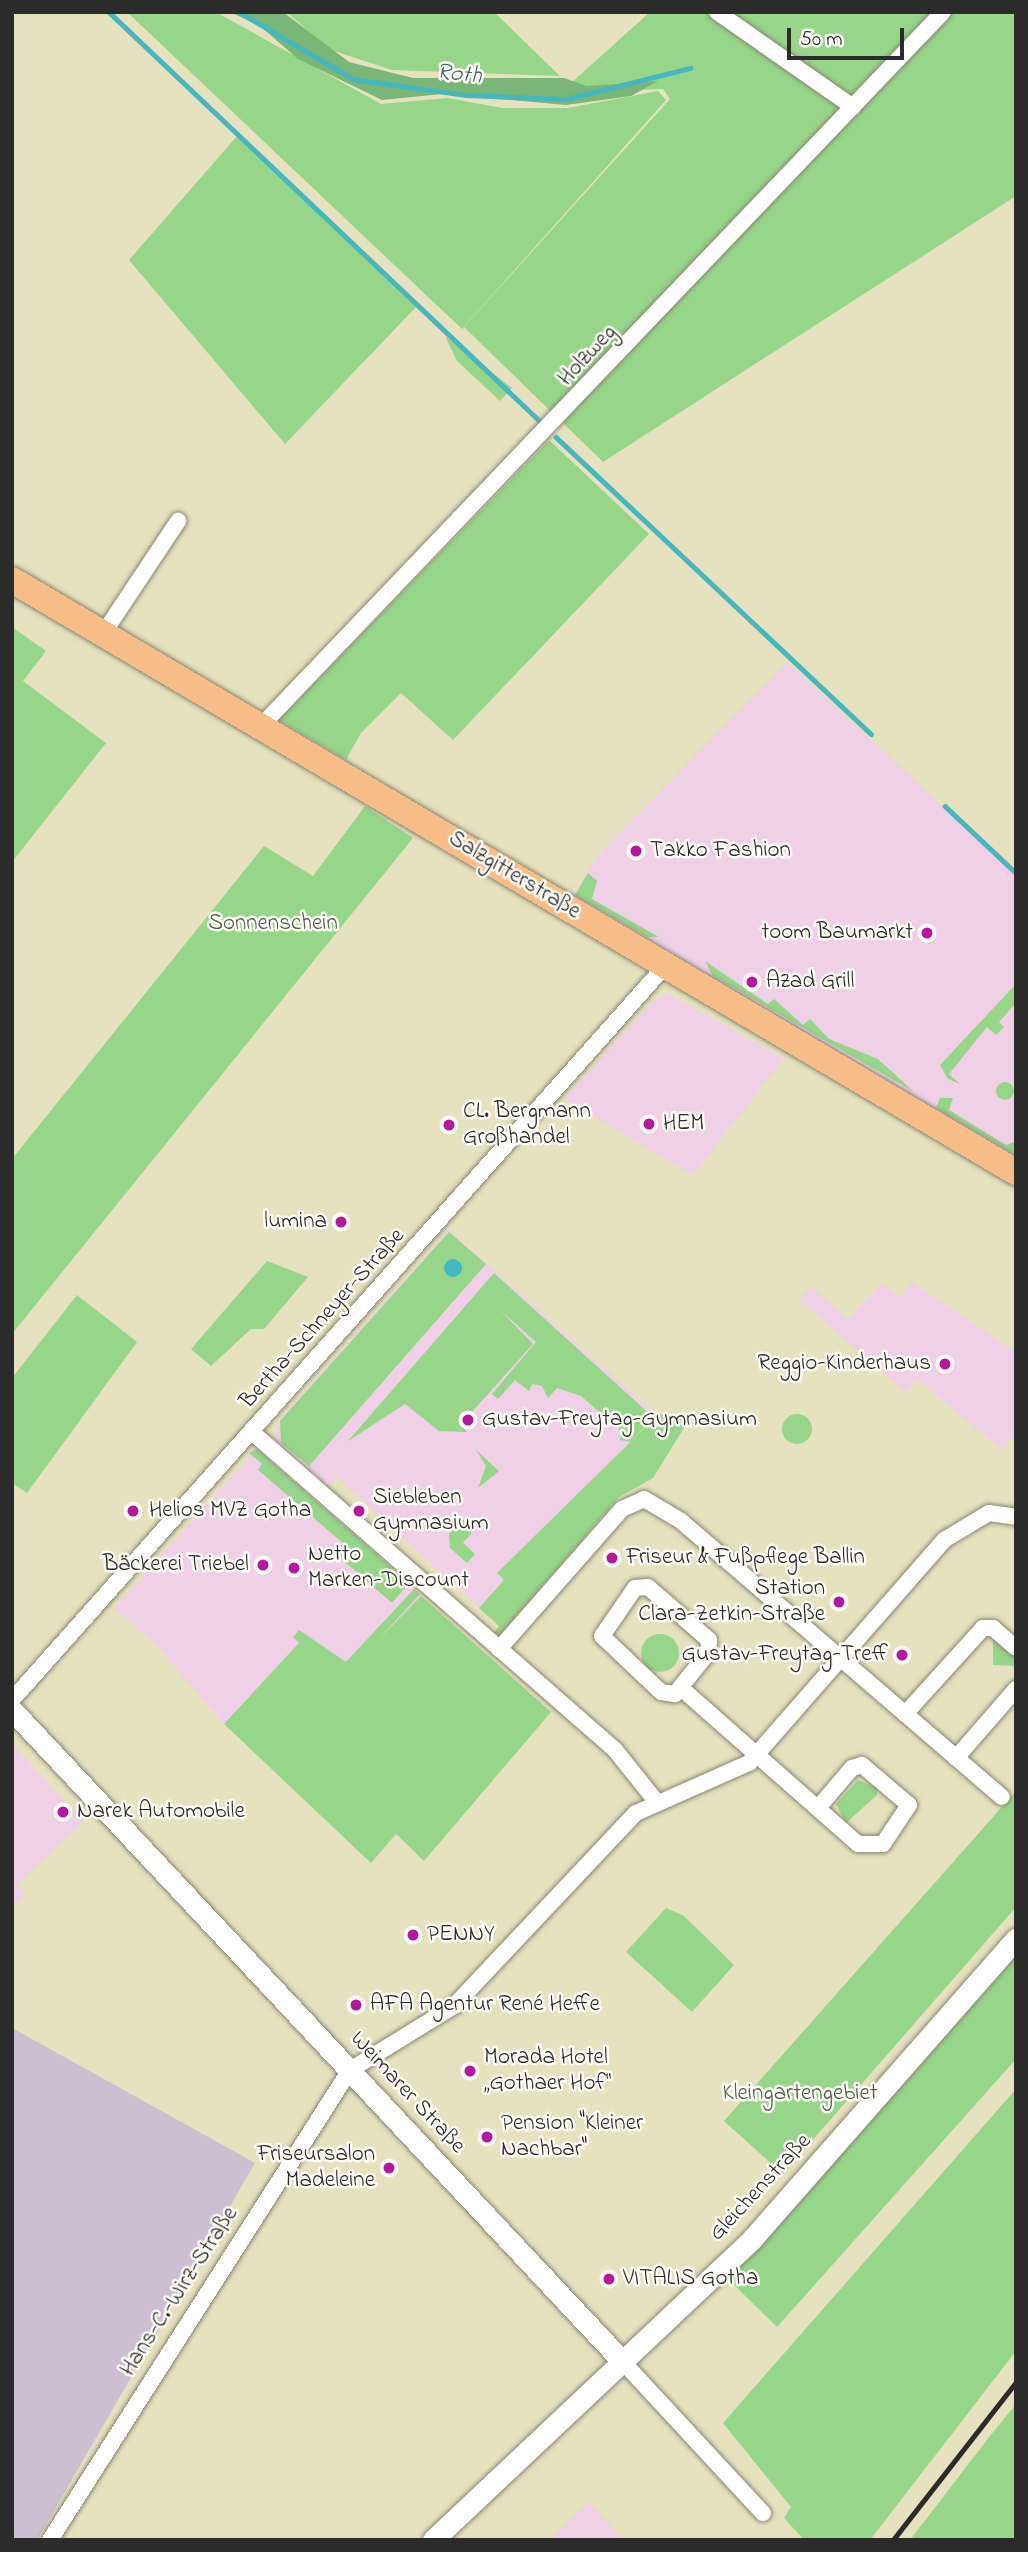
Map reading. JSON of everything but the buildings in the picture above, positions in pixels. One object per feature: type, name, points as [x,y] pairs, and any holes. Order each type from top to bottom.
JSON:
[{"type":"main road","name":"Salzgitterstraße","points":[[12,580],[1016,1172]]},
{"type":"street","points":[[717,12],[853,107]]},
{"type":"street","name":"Holzweg","points":[[261,726],[943,12]]},
{"type":"street","points":[[103,634],[178,521]]},
{"type":"street","name":"Bertha-Schneyer-Straße","points":[[12,1700],[665,966]]},
{"type":"street","points":[[252,1432],[615,1750],[656,1801]]},
{"type":"street","points":[[499,1649],[622,1509],[644,1499],[681,1521],[1002,1797]]},
{"type":"street","points":[[350,2070],[454,2006],[580,1865],[656,1801],[719,1780],[759,1754],[944,1540],[989,1513],[1016,1517]]},
{"type":"street","points":[[648,1587],[709,1640],[708,1653],[681,1688],[661,1692],[606,1646],[602,1628],[635,1588],[648,1587]]},
{"type":"street","points":[[905,1714],[983,1628],[993,1628],[1016,1648]]},
{"type":"street","points":[[681,1688],[859,1844],[876,1847],[909,1805],[862,1765],[852,1768],[818,1808]]},
{"type":"street","points":[[956,1758],[1016,1689]]},
{"type":"street","name":"Weimarer Straße","points":[[12,1710],[763,2513]]},
{"type":"street","name":"Gleichenstraße","points":[[433,2540],[623,2362],[786,2202],[1016,1938]]},
{"type":"street","name":"Hans-C.-Wirz-Straße","points":[[50,2540],[350,2070]]},
{"type":"shaded area","points":[[787,662],[1016,874],[1016,1162],[571,899],[598,855]]},
{"type":"shaded area","name":"HEM","points":[[667,993],[784,1058],[693,1175],[564,1099],[650,1004]]},
{"type":"shaded area","name":"Gustav-Freytag-Gymnasium","points":[[449,1230],[658,1416],[483,1612],[337,1477],[327,1487],[276,1440],[277,1423]]},
{"type":"shaded area","name":"Reggio-Kinderhaus","points":[[912,1282],[1012,1350],[1016,1346],[1016,1433],[1002,1450],[917,1379],[906,1392],[799,1300],[811,1287],[848,1319],[881,1284],[900,1297]]},
{"type":"shaded area","points":[[257,1449],[421,1596],[340,1680],[299,1643],[224,1724],[155,1644],[114,1608]]},
{"type":"shaded area","points":[[12,1744],[84,1822],[17,1884],[25,1895],[12,1907]]},
{"type":"shaded area","points":[[12,2028],[255,2163],[37,2540],[12,2540]]},
{"type":"shaded area","points":[[589,2502],[623,2540],[550,2540]]},
{"type":"green space","points":[[127,12],[216,12],[381,104],[448,98],[502,108],[568,108],[658,91],[666,100],[462,329]]},
{"type":"green space","points":[[230,12],[283,12],[349,62],[413,78],[564,78],[587,86],[658,81],[631,96],[566,105],[442,94],[382,100],[298,59],[260,26]]},
{"type":"green space","points":[[287,12],[494,12],[560,76],[392,70],[328,49]]},
{"type":"green space","points":[[650,12],[1016,12],[1016,196],[603,462],[464,327],[670,99],[663,89],[560,93]]},
{"type":"green space","points":[[238,135],[416,307],[285,444],[129,260]]},
{"type":"green space","points":[[445,336],[512,388],[500,401],[457,361]]},
{"type":"green space","points":[[549,440],[649,534],[453,740],[401,693],[361,733],[346,760],[279,720]]},
{"type":"green space","points":[[12,627],[46,651],[23,681],[106,743],[12,862]]},
{"type":"green space","name":"Sonnenschein","points":[[365,806],[413,838],[12,1334],[12,1159],[264,846],[313,876]]},
{"type":"green space","points":[[588,873],[597,881],[592,899],[659,937],[647,937],[575,895]]},
{"type":"green space","points":[[705,961],[768,1004],[774,999],[803,1025],[810,1019],[829,1039],[878,1059],[913,1091],[713,976]]},
{"type":"green space","points":[[1016,984],[1016,1003],[999,1022],[1004,1027],[996,1035],[987,1027],[949,1074],[960,1084],[948,1079],[940,1065]]},
{"type":"green space","points":[[1005,1082],[1011,1085],[1014,1091],[1011,1097],[1005,1100],[999,1097],[996,1091],[999,1085]]},
{"type":"green space","points":[[940,1098],[953,1098],[949,1110],[1006,1145],[1016,1141],[1016,1155],[936,1108]]},
{"type":"green space","points":[[449,1232],[486,1264],[309,1466],[281,1443],[280,1421]]},
{"type":"green space","points":[[267,1261],[308,1277],[264,1329],[251,1329],[211,1366],[191,1349]]},
{"type":"green space","points":[[494,1273],[653,1417],[631,1442],[620,1440],[620,1430],[581,1396],[557,1388],[548,1398],[542,1386],[532,1384],[529,1391],[515,1380],[498,1399],[492,1394],[536,1342],[500,1310],[533,1344],[462,1423],[467,1432],[439,1431],[405,1404],[348,1441]]},
{"type":"green space","points":[[77,1295],[137,1342],[27,1493],[12,1483],[12,1378]]},
{"type":"green space","points":[[659,1414],[690,1418],[653,1478],[619,1497],[501,1634],[492,1635],[499,1626],[479,1608],[504,1580],[497,1573]]},
{"type":"green space","points":[[797,1414],[803,1415],[811,1423],[811,1435],[803,1443],[797,1444],[791,1443],[783,1435],[782,1429],[783,1423],[791,1415]]},
{"type":"green space","points":[[257,1449],[409,1583],[392,1603],[337,1555],[345,1545],[258,1470],[262,1464],[249,1453]]},
{"type":"green space","points":[[476,1450],[499,1471],[478,1488],[486,1466]]},
{"type":"green space","points":[[462,1519],[476,1528],[463,1543],[475,1554],[467,1563],[450,1548],[449,1534]]},
{"type":"green space","points":[[414,1589],[420,1594],[376,1642],[421,1596],[551,1712],[424,1861],[396,1834],[371,1863],[224,1724],[299,1643],[293,1637],[299,1630],[346,1662]]},
{"type":"green space","points":[[660,1634],[674,1639],[679,1653],[674,1667],[660,1672],[646,1667],[641,1653],[646,1639]]},
{"type":"green space","points":[[993,1638],[1016,1657],[1016,1666],[993,1665]]},
{"type":"green space","points":[[858,1780],[877,1788],[877,1795],[846,1823],[836,1804]]},
{"type":"green space","name":"Kleingartengebiet","points":[[1016,1791],[1016,1907],[783,2174],[724,2121]]},
{"type":"green space","points":[[666,1908],[684,1916],[734,1965],[692,2012],[626,1952]]},
{"type":"green space","name":"Kleingartengebiet","points":[[1016,1953],[1016,2059],[777,2327],[728,2279]]},
{"type":"green space","points":[[1016,2089],[1016,2351],[870,2540],[804,2540],[784,2518],[791,2507],[723,2423]]},
{"type":"green space","points":[[1016,2404],[1016,2540],[910,2540],[990,2436]]},
{"type":"water","points":[[453,1259],[459,1262],[462,1268],[459,1274],[453,1277],[447,1274],[444,1268],[447,1262]]},
{"type":"waterway","points":[[109,12],[543,424]]},
{"type":"waterway","name":"Roth","points":[[239,12],[353,79],[466,95],[566,99],[690,68]]},
{"type":"waterway","points":[[556,437],[871,734]]},
{"type":"waterway","points":[[945,806],[1016,873]]},
{"type":"railway","points":[[893,2540],[1016,2382]]},
{"type":"place","name":"Takko Fashion","points":[[636,851]]},
{"type":"place","name":"toom Baumarkt","points":[[927,933]]},
{"type":"place","name":"Azad Grill","points":[[752,982]]},
{"type":"place","name":"HEM","points":[[649,1124]]},
{"type":"place","name":"CL. Bergmann Großhandel","points":[[449,1125]]},
{"type":"place","name":"lumina","points":[[341,1222]]},
{"type":"place","name":"Reggio-Kinderhaus","points":[[945,1364]]},
{"type":"place","name":"Gustav-Freytag-Gymnasium","points":[[468,1420]]},
{"type":"place","name":"Helios MVZ Gotha","points":[[133,1511]]},
{"type":"place","name":"Siebleben Gymnasium","points":[[359,1511]]},
{"type":"place","name":"Friseur & Fußpflege Ballin","points":[[612,1558]]},
{"type":"place","name":"Bäckerei Triebel","points":[[263,1565]]},
{"type":"place","name":"Netto Marken-Discount","points":[[294,1568]]},
{"type":"place","name":"Station Clara-Zetkin-Straße","points":[[839,1602]]},
{"type":"place","name":"Gustav-Freytag-Treff","points":[[902,1655]]},
{"type":"place","name":"Narek Automobile","points":[[63,1812]]},
{"type":"place","name":"PENNY","points":[[413,1935]]},
{"type":"place","name":"AFA Agentur René Heffe","points":[[356,2005]]},
{"type":"place","name":"Morada Hotel „Gothaer Hof“","points":[[470,2071]]},
{"type":"place","name":"Pension \"Kleiner Nachbar\"","points":[[487,2137]]},
{"type":"place","name":"Friseursalon Madeleine","points":[[389,2168]]},
{"type":"place","name":"VITALIS Gotha","points":[[609,2279]]}]
